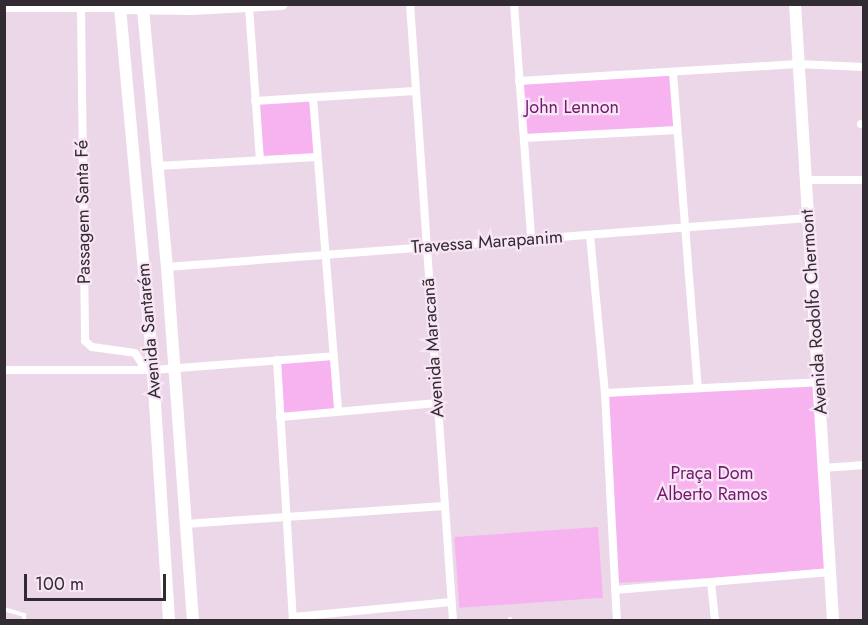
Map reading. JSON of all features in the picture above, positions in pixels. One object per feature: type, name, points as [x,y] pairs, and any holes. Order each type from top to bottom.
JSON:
[{"type":"street","points":[[4,8],[144,9],[249,7],[282,4]]},
{"type":"street","name":"Avenida Maracanã","points":[[410,4],[453,621]]},
{"type":"street","points":[[514,4],[531,238]]},
{"type":"street","name":"Avenida Rodolfo Chermont","points":[[795,4],[833,621]]},
{"type":"street","points":[[249,7],[260,161]]},
{"type":"street","name":"Passagem Santa Fé","points":[[81,8],[85,341],[92,348],[135,353],[149,370]]},
{"type":"street","name":"Avenida Santarém","points":[[120,8],[169,621]]},
{"type":"street","name":"Avenida Santarém","points":[[144,9],[167,267],[193,621]]},
{"type":"street","points":[[123,42],[131,38],[147,42]]},
{"type":"street","points":[[519,81],[797,64],[864,67]]},
{"type":"street","points":[[673,73],[683,229],[698,388]]},
{"type":"street","points":[[255,101],[415,92]]},
{"type":"street","points":[[313,98],[338,411]]},
{"type":"street","points":[[524,138],[677,130]]},
{"type":"street","points":[[157,166],[317,157]]},
{"type":"street","points":[[805,180],[864,180]]},
{"type":"street","name":"Travessa Marapanim","points":[[167,267],[808,218]]},
{"type":"street","points":[[590,235],[604,393],[617,621]]},
{"type":"street","points":[[4,370],[149,370],[333,356]]},
{"type":"street","points":[[277,360],[293,619],[351,616],[451,602]]},
{"type":"street","points":[[604,393],[819,382]]},
{"type":"street","points":[[280,417],[437,403]]},
{"type":"street","points":[[824,468],[864,465]]},
{"type":"street","points":[[186,524],[286,515],[444,506]]},
{"type":"street","points":[[615,590],[830,572]]},
{"type":"street","points":[[711,582],[715,621]]},
{"type":"lane","points":[[4,609],[24,615],[24,621]]},
{"type":"green space","name":"John Lennon","points":[[673,73],[677,130],[523,141],[519,84]]},
{"type":"green space","points":[[313,98],[317,157],[259,161],[255,102]]},
{"type":"green space","points":[[333,356],[338,411],[282,416],[277,361]]},
{"type":"green space","name":"Praça Dom Alberto Ramos","points":[[819,382],[829,572],[615,583],[605,393]]},
{"type":"green space","points":[[598,527],[603,598],[459,608],[454,537]]}]
